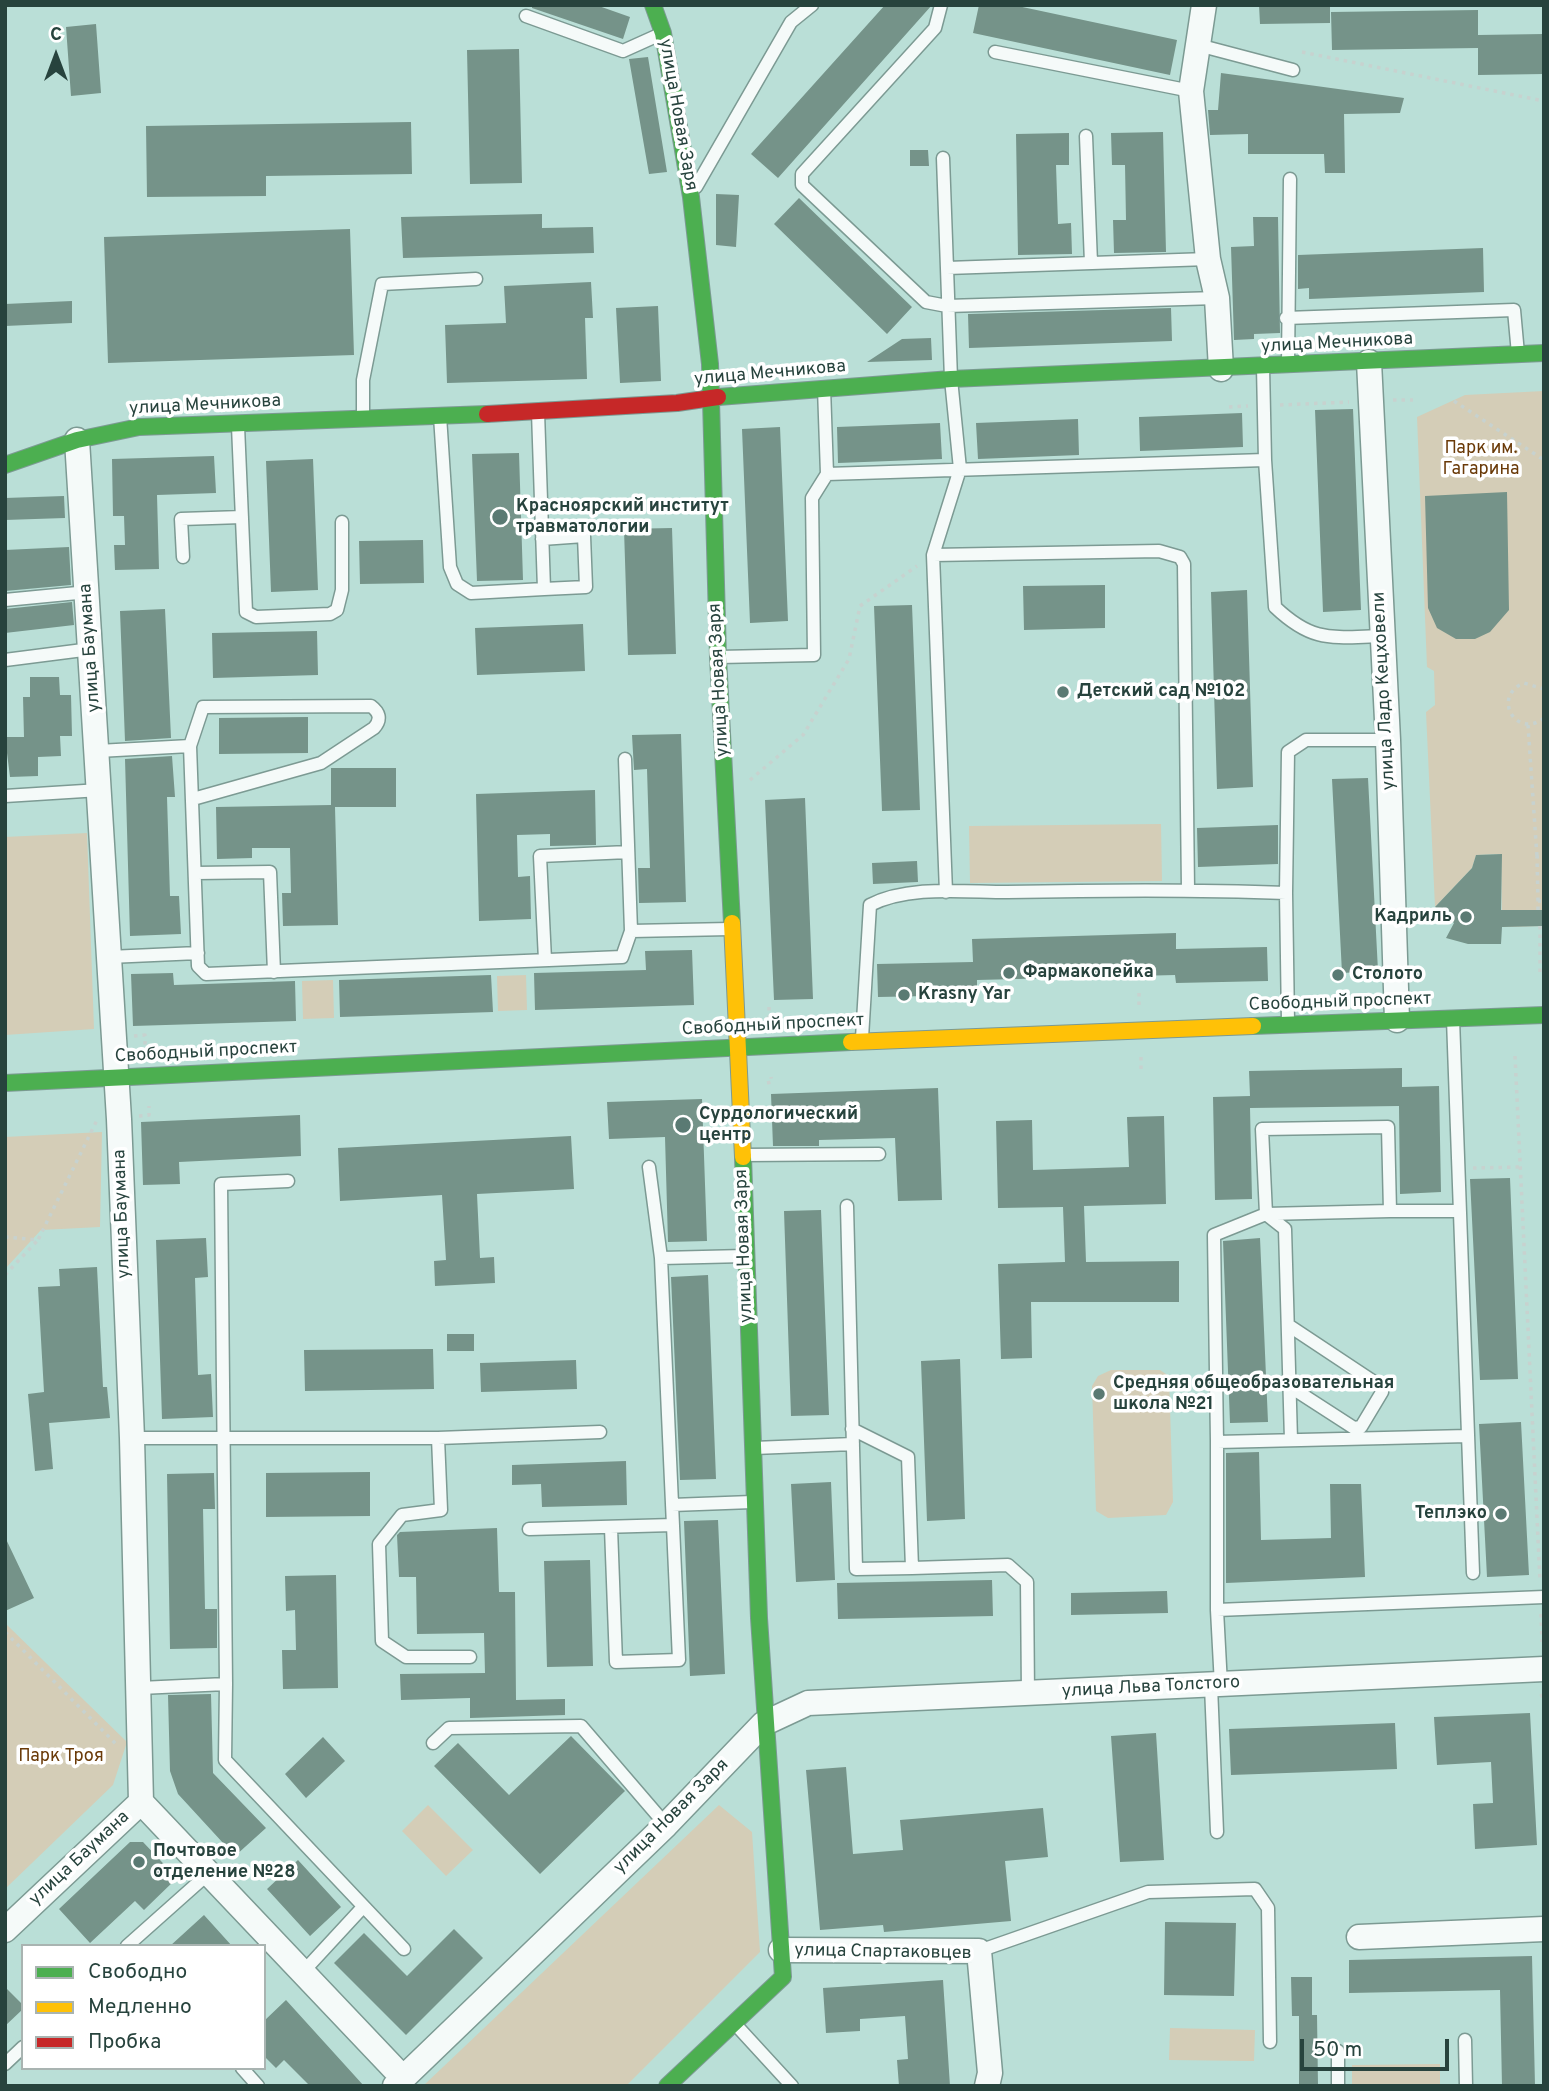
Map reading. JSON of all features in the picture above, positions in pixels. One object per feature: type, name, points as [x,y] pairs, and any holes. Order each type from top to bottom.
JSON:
[{"type":"street","name":"улица Новая Заря","points":[[399,2082],[666,1825],[763,1724],[740,1047],[731,929],[718,657],[710,364],[691,197],[663,33],[653,5]]},
{"type":"street","points":[[1204,5],[1191,91],[1208,259],[1217,298],[1221,369]]},
{"type":"street","name":"улица Мечникова","points":[[5,465],[77,440],[139,427],[538,412],[951,379],[1544,354]]},
{"type":"street","name":"улица Ладо Кецховели","points":[[1369,362],[1388,740],[1397,1020]]},
{"type":"street","name":"улица Баумана","points":[[5,1930],[141,1802],[132,1438],[98,751],[77,440]]},
{"type":"street","name":"Свободный проспект","points":[[5,1083],[862,1041],[1288,1023],[1543,1018]]},
{"type":"street","name":"улица Льва Толстого","points":[[763,1724],[808,1703],[1028,1695],[1544,1669]]},
{"type":"street","points":[[667,2086],[783,1977],[763,1724]]},
{"type":"street","points":[[141,1802],[303,1972],[399,2082]]},
{"type":"street","points":[[1359,1937],[1544,1929]]},
{"type":"street","name":"улица Спартаковцев","points":[[781,1950],[979,1951],[990,2073],[987,2086]]},
{"type":"lane","points":[[691,197],[791,22],[812,5]]},
{"type":"lane","points":[[941,5],[935,28],[802,174],[802,185],[926,302],[947,306],[1217,298]]},
{"type":"lane","points":[[526,16],[623,51],[663,33]]},
{"type":"lane","points":[[1198,45],[1293,70]]},
{"type":"lane","points":[[995,52],[1191,91]]},
{"type":"lane","points":[[1086,136],[1091,262]]},
{"type":"lane","points":[[943,158],[947,306],[960,469],[933,555],[946,892]]},
{"type":"lane","points":[[1288,366],[1286,318],[1290,178]]},
{"type":"lane","points":[[947,268],[1208,259]]},
{"type":"lane","points":[[363,419],[363,380],[382,284],[476,279]]},
{"type":"lane","points":[[1286,318],[1514,310],[1518,355]]},
{"type":"lane","points":[[1262,367],[1275,607],[1292,624],[1320,637],[1383,636]]},
{"type":"lane","points":[[718,657],[814,656],[812,498],[827,474],[824,388]]},
{"type":"lane","points":[[538,412],[544,589]]},
{"type":"lane","points":[[440,416],[450,567],[457,584],[471,593],[586,587],[584,536],[542,539]]},
{"type":"lane","points":[[237,422],[246,612],[256,617],[330,614],[337,610],[342,590],[342,522]]},
{"type":"lane","points":[[827,474],[1265,460]]},
{"type":"lane","points":[[183,556],[181,519],[242,517]]},
{"type":"lane","points":[[933,555],[1159,551],[1180,556],[1184,564],[1188,889]]},
{"type":"lane","points":[[5,600],[88,592]]},
{"type":"lane","points":[[5,660],[91,649]]},
{"type":"lane","points":[[193,799],[321,763],[374,727],[379,718],[371,706],[203,707],[190,746],[198,966],[206,974],[622,957],[631,931],[625,759]]},
{"type":"lane","points":[[1288,1023],[1288,752],[1306,740],[1388,740]]},
{"type":"lane","points":[[98,751],[190,746]]},
{"type":"lane","points":[[5,796],[100,790]]},
{"type":"lane","points":[[545,960],[540,856],[628,852]]},
{"type":"lane","points":[[196,873],[270,872],[274,972]]},
{"type":"lane","points":[[862,1041],[870,905],[889,895],[1188,889],[1286,893]]},
{"type":"lane","points":[[631,931],[731,929]]},
{"type":"lane","points":[[109,957],[198,953]]},
{"type":"lane","points":[[1453,1018],[1473,1573]]},
{"type":"lane","points":[[1291,1440],[1285,1229],[1266,1214],[1262,1129],[1388,1127],[1390,1211]]},
{"type":"lane","points":[[743,1155],[878,1154]]},
{"type":"lane","points":[[611,1528],[616,1662],[679,1660],[661,1258],[649,1167]]},
{"type":"lane","points":[[288,1181],[221,1184],[225,1760],[404,1949]]},
{"type":"lane","points":[[847,1206],[856,1569],[1008,1566],[1027,1582],[1028,1695]]},
{"type":"lane","points":[[1217,1832],[1214,1235],[1266,1214],[1458,1211]]},
{"type":"lane","points":[[661,1258],[745,1255]]},
{"type":"lane","points":[[1288,1325],[1380,1386],[1381,1398],[1361,1427],[1354,1428],[1289,1386]]},
{"type":"lane","points":[[852,1429],[908,1457],[912,1569]]},
{"type":"lane","points":[[132,1438],[438,1438],[600,1432]]},
{"type":"lane","points":[[1217,1442],[1468,1436]]},
{"type":"lane","points":[[438,1438],[441,1510],[402,1515],[379,1544],[382,1641],[407,1657],[470,1657]]},
{"type":"lane","points":[[753,1448],[853,1444]]},
{"type":"lane","points":[[672,1505],[754,1502]]},
{"type":"lane","points":[[528,1529],[673,1525]]},
{"type":"lane","points":[[1217,1610],[1543,1597]]},
{"type":"lane","points":[[140,1688],[226,1684]]},
{"type":"lane","points":[[433,1743],[449,1728],[581,1726],[666,1825]]},
{"type":"lane","points":[[131,1944],[209,1873]]},
{"type":"lane","points":[[979,1951],[1148,1892],[1255,1889],[1268,1908],[1270,2042]]},
{"type":"lane","points":[[303,1972],[363,1907]]},
{"type":"lane","points":[[733,2022],[792,2086]]},
{"type":"lane","points":[[1465,2040],[1466,2086]]},
{"type":"lane","points":[[5,2064],[21,2049]]},
{"type":"lane","points":[[1338,2051],[1338,2086]]},
{"type":"lane","points":[[244,2070],[258,2086]]},
{"type":"path","points":[[1302,52],[1544,101]]},
{"type":"path","points":[[1384,400],[1413,400]]},
{"type":"path","points":[[1229,407],[1359,401]]},
{"type":"path","points":[[1454,401],[1544,460]]},
{"type":"path","points":[[745,790],[751,779],[803,735],[849,659],[860,606],[933,555]]},
{"type":"path","points":[[1528,725],[1510,715],[1509,696],[1524,683],[1544,689]]},
{"type":"path","points":[[1528,725],[1544,718]]},
{"type":"path","points":[[1528,725],[1538,910]]},
{"type":"path","points":[[1537,857],[1544,856]]},
{"type":"path","points":[[1538,901],[1544,901]]},
{"type":"path","points":[[1540,926],[1540,975]]},
{"type":"path","points":[[1139,993],[1139,1003]]},
{"type":"path","points":[[769,1007],[769,1018]]},
{"type":"path","points":[[1141,1056],[1141,1069]]},
{"type":"path","points":[[1515,1056],[1543,1597],[1542,1643]]},
{"type":"path","points":[[134,1116],[149,1115],[149,1105]]},
{"type":"path","points":[[5,1275],[38,1240],[98,1119]]},
{"type":"path","points":[[1457,1168],[1520,1167]]},
{"type":"path","points":[[5,1237],[38,1240]]},
{"type":"path","points":[[5,1632],[117,1746]]},
{"type":"path","points":[[1541,1694],[1544,1701]]},
{"type":"green space","name":"Парк им. Гагарина","points":[[1544,391],[1544,926],[1502,927],[1501,854],[1476,855],[1472,868],[1435,907],[1426,712],[1435,705],[1434,671],[1427,667],[1417,417],[1465,395]]},
{"type":"green space","points":[[1161,824],[1162,881],[970,883],[969,826]]},
{"type":"green space","points":[[87,833],[94,1029],[5,1035],[5,837]]},
{"type":"green space","points":[[526,975],[527,1010],[498,1011],[497,976]]},
{"type":"green space","points":[[333,980],[334,1018],[303,1019],[302,981]]},
{"type":"green space","points":[[102,1132],[100,1227],[41,1230],[5,1269],[5,1137]]},
{"type":"green space","points":[[1111,1370],[1160,1370],[1169,1376],[1173,1502],[1166,1515],[1108,1518],[1096,1511],[1092,1386],[1098,1376]]},
{"type":"green space","name":"Парк Троя","points":[[5,1623],[127,1742],[113,1785],[5,1889]]},
{"type":"green space","points":[[428,1805],[473,1850],[446,1876],[402,1831]]},
{"type":"green space","points":[[719,1805],[752,1832],[760,1952],[626,2086],[423,2086]]},
{"type":"green space","points":[[1170,2028],[1255,2030],[1254,2061],[1169,2060]]},
{"type":"green space","points":[[1440,2064],[1440,2086],[1352,2086],[1352,2065]]},
{"type":"building","points":[[532,5],[596,5],[630,17],[623,39],[532,8]]},
{"type":"building","points":[[885,5],[932,5],[778,178],[751,154]]},
{"type":"building","points":[[979,5],[1013,5],[1177,40],[1170,75],[973,33]]},
{"type":"building","points":[[1259,5],[1330,5],[1330,23],[1260,24]]},
{"type":"building","points":[[1478,10],[1478,35],[1544,34],[1544,74],[1478,75],[1478,48],[1332,50],[1331,12]]},
{"type":"building","points":[[96,24],[101,93],[71,96],[66,27]]},
{"type":"building","points":[[519,49],[522,183],[470,184],[467,50]]},
{"type":"building","points":[[648,57],[667,172],[649,174],[629,59]]},
{"type":"building","points":[[1221,73],[1404,98],[1400,113],[1344,114],[1345,173],[1325,173],[1324,154],[1248,154],[1248,134],[1210,135],[1208,110],[1218,110]]},
{"type":"building","points":[[411,122],[412,174],[266,176],[266,196],[147,197],[146,126]]},
{"type":"building","points":[[1163,132],[1166,252],[1114,253],[1113,220],[1126,220],[1125,165],[1112,165],[1111,133]]},
{"type":"building","points":[[1069,133],[1069,165],[1056,165],[1058,224],[1071,223],[1072,254],[1018,255],[1016,134]]},
{"type":"building","points":[[910,150],[928,150],[929,166],[910,166]]},
{"type":"building","points":[[716,194],[739,195],[736,247],[716,245]]},
{"type":"building","points":[[799,198],[912,307],[887,334],[774,224]]},
{"type":"building","points":[[542,214],[542,228],[593,227],[594,253],[403,258],[401,217]]},
{"type":"building","points":[[1253,217],[1278,217],[1280,333],[1254,334],[1254,339],[1234,340],[1231,247],[1254,246]]},
{"type":"building","points":[[350,229],[354,355],[108,363],[104,237]]},
{"type":"building","points":[[1483,248],[1484,292],[1309,299],[1309,288],[1298,289],[1298,255]]},
{"type":"building","points":[[591,282],[593,318],[585,318],[587,379],[447,383],[445,325],[506,323],[504,286]]},
{"type":"building","points":[[72,301],[72,323],[5,326],[5,304]]},
{"type":"building","points":[[658,306],[661,381],[620,383],[616,308]]},
{"type":"building","points":[[1171,308],[1172,341],[969,348],[968,314]]},
{"type":"building","points":[[931,338],[932,360],[867,362],[902,339]]},
{"type":"building","points":[[1353,409],[1361,610],[1323,612],[1315,410]]},
{"type":"building","points":[[1242,413],[1243,447],[1140,451],[1139,417]]},
{"type":"building","points":[[1078,419],[1079,455],[978,459],[976,423]]},
{"type":"building","points":[[940,423],[942,459],[838,463],[837,427]]},
{"type":"building","points":[[780,427],[788,621],[750,623],[742,429]]},
{"type":"building","points":[[519,453],[523,580],[477,581],[472,454]]},
{"type":"building","points":[[214,456],[216,493],[157,495],[159,569],[115,570],[114,545],[125,545],[124,516],[113,516],[112,459]]},
{"type":"building","points":[[313,459],[318,590],[271,592],[266,461]]},
{"type":"building","points":[[1507,492],[1509,610],[1490,632],[1475,639],[1456,639],[1437,628],[1428,608],[1425,496]]},
{"type":"building","points":[[64,496],[65,518],[5,520],[5,498]]},
{"type":"building","points":[[672,528],[676,654],[628,655],[624,529]]},
{"type":"building","points":[[423,540],[424,583],[360,584],[359,541]]},
{"type":"building","points":[[69,547],[71,585],[5,591],[5,550]]},
{"type":"building","points":[[1105,585],[1105,628],[1024,630],[1023,586]]},
{"type":"building","points":[[1247,590],[1253,787],[1217,789],[1211,592]]},
{"type":"building","points":[[72,602],[74,625],[5,633],[5,609]]},
{"type":"building","points":[[912,605],[920,810],[882,811],[874,606]]},
{"type":"building","points":[[165,609],[171,738],[125,741],[120,611]]},
{"type":"building","points":[[583,624],[585,671],[477,675],[475,628]]},
{"type":"building","points":[[317,631],[318,675],[213,678],[212,633]]},
{"type":"building","points":[[30,677],[59,677],[60,695],[71,695],[72,736],[60,736],[61,756],[38,757],[38,776],[10,777],[5,737],[24,737],[23,697],[30,697]]},
{"type":"building","points":[[308,717],[308,753],[219,754],[219,718]]},
{"type":"building","points":[[681,734],[686,902],[639,903],[638,868],[650,868],[647,769],[634,770],[632,735]]},
{"type":"building","points":[[172,756],[175,797],[167,797],[170,896],[179,896],[181,934],[130,936],[125,759]]},
{"type":"building","points":[[331,768],[396,768],[396,807],[335,807],[338,925],[283,926],[282,893],[291,893],[290,848],[252,848],[252,858],[217,859],[216,807],[331,805]]},
{"type":"building","points":[[1368,778],[1378,971],[1342,973],[1332,779]]},
{"type":"building","points":[[595,790],[596,845],[550,846],[550,834],[517,835],[518,877],[530,876],[531,919],[479,921],[476,794]]},
{"type":"building","points":[[805,798],[813,999],[774,1000],[765,800]]},
{"type":"building","points":[[1278,825],[1278,864],[1198,867],[1197,828]]},
{"type":"building","points":[[1502,854],[1501,910],[1544,910],[1544,926],[1502,927],[1501,944],[1468,944],[1446,938],[1454,923],[1435,907],[1472,868],[1476,855]]},
{"type":"building","points":[[917,861],[918,882],[873,884],[872,863]]},
{"type":"building","points":[[1176,933],[1176,949],[1267,947],[1268,981],[1176,983],[1175,975],[977,980],[977,995],[878,997],[877,964],[973,962],[972,939]]},
{"type":"building","points":[[692,950],[694,1005],[535,1010],[534,973],[646,970],[645,951]]},
{"type":"building","points":[[173,973],[174,985],[295,981],[296,1021],[133,1026],[131,974]]},
{"type":"building","points":[[491,975],[493,1012],[340,1017],[339,980]]},
{"type":"building","points":[[1402,1068],[1402,1087],[1439,1086],[1441,1192],[1400,1194],[1399,1106],[1250,1108],[1252,1199],[1215,1200],[1213,1097],[1250,1096],[1249,1071]]},
{"type":"building","points":[[938,1088],[942,1200],[898,1201],[895,1138],[819,1140],[819,1146],[773,1146],[771,1094]]},
{"type":"building","points":[[702,1099],[707,1241],[668,1242],[665,1137],[609,1139],[607,1102]]},
{"type":"building","points":[[300,1115],[301,1156],[179,1162],[180,1184],[143,1185],[141,1122]]},
{"type":"building","points":[[1164,1116],[1166,1204],[1084,1206],[1086,1262],[1179,1261],[1179,1302],[1031,1302],[1032,1358],[1001,1359],[998,1264],[1065,1262],[1063,1207],[998,1208],[996,1121],[1032,1120],[1033,1170],[1129,1167],[1127,1117]]},
{"type":"building","points":[[571,1136],[574,1189],[477,1194],[480,1258],[494,1257],[495,1283],[435,1286],[434,1261],[446,1260],[442,1195],[340,1201],[338,1148]]},
{"type":"building","points":[[1510,1178],[1518,1379],[1480,1380],[1470,1179]]},
{"type":"building","points":[[821,1210],[829,1415],[791,1416],[784,1211]]},
{"type":"building","points":[[206,1238],[208,1277],[195,1278],[198,1375],[211,1374],[213,1417],[162,1419],[156,1240]]},
{"type":"building","points":[[1260,1238],[1268,1422],[1230,1423],[1223,1241]]},
{"type":"building","points":[[97,1267],[103,1387],[107,1387],[110,1418],[49,1423],[53,1469],[35,1471],[28,1394],[44,1392],[38,1287],[60,1286],[59,1269]]},
{"type":"building","points":[[708,1275],[716,1479],[680,1480],[671,1277]]},
{"type":"building","points":[[447,1334],[474,1334],[474,1351],[447,1351]]},
{"type":"building","points":[[433,1349],[434,1389],[305,1391],[304,1350]]},
{"type":"building","points":[[960,1359],[965,1519],[927,1521],[921,1361]]},
{"type":"building","points":[[576,1360],[577,1389],[481,1392],[480,1363]]},
{"type":"building","points":[[1521,1422],[1529,1575],[1487,1577],[1479,1424]]},
{"type":"building","points":[[1259,1452],[1261,1540],[1331,1538],[1330,1484],[1361,1484],[1365,1577],[1226,1583],[1226,1453]]},
{"type":"building","points":[[626,1461],[627,1505],[542,1507],[541,1484],[512,1485],[512,1465]]},
{"type":"building","points":[[370,1472],[370,1516],[266,1517],[266,1473]]},
{"type":"building","points":[[214,1473],[215,1509],[203,1509],[205,1609],[217,1609],[217,1648],[170,1649],[167,1474]]},
{"type":"building","points":[[831,1482],[835,1580],[796,1582],[791,1484]]},
{"type":"building","points":[[718,1520],[725,1674],[690,1676],[684,1521]]},
{"type":"building","points":[[497,1528],[499,1592],[515,1592],[516,1700],[565,1699],[565,1715],[470,1718],[470,1698],[401,1700],[400,1674],[485,1673],[484,1633],[417,1634],[416,1577],[399,1577],[397,1535],[400,1532]]},
{"type":"building","points":[[5,1537],[34,1598],[5,1611]]},
{"type":"building","points":[[590,1560],[593,1666],[547,1667],[544,1561]]},
{"type":"building","points":[[336,1575],[338,1688],[283,1689],[282,1650],[296,1650],[295,1610],[286,1611],[285,1576]]},
{"type":"building","points":[[992,1580],[993,1616],[838,1619],[837,1583]]},
{"type":"building","points":[[1167,1591],[1168,1613],[1071,1615],[1071,1593]]},
{"type":"building","points":[[211,1694],[213,1773],[266,1828],[235,1856],[178,1794],[170,1771],[168,1695]]},
{"type":"building","points":[[1530,1713],[1537,1845],[1475,1849],[1473,1804],[1493,1803],[1491,1762],[1437,1765],[1434,1717]]},
{"type":"building","points":[[1395,1723],[1397,1769],[1231,1775],[1229,1729]]},
{"type":"building","points":[[1156,1733],[1164,1860],[1120,1862],[1111,1736]]},
{"type":"building","points":[[571,1736],[625,1791],[540,1874],[434,1766],[458,1743],[509,1795]]},
{"type":"building","points":[[323,1737],[345,1761],[306,1798],[285,1774]]},
{"type":"building","points":[[846,1767],[853,1854],[903,1850],[900,1820],[1043,1808],[1048,1857],[1005,1861],[1011,1921],[884,1932],[883,1925],[820,1930],[806,1770]]},
{"type":"building","points":[[130,1842],[143,1842],[177,1878],[144,1910],[135,1901],[90,1943],[59,1909]]},
{"type":"building","points":[[298,1860],[341,1907],[310,1936],[267,1889]]},
{"type":"building","points":[[204,1915],[230,1944],[172,1944]]},
{"type":"building","points":[[1165,1922],[1236,1923],[1234,1996],[1164,1995]]},
{"type":"building","points":[[454,1929],[483,1958],[406,2035],[334,1963],[364,1933],[407,1976]]},
{"type":"building","points":[[1532,1956],[1535,2086],[1502,2086],[1500,1990],[1349,1993],[1349,1960]]},
{"type":"building","points":[[1291,1977],[1312,1977],[1312,2015],[1317,2015],[1318,2086],[1299,2086],[1299,2016],[1292,2016]]},
{"type":"building","points":[[943,1980],[950,2086],[899,2086],[897,2060],[908,2059],[905,2016],[860,2019],[860,2031],[826,2033],[823,1988]]},
{"type":"building","points":[[5,1987],[21,2003],[21,2011],[5,2026]]},
{"type":"building","points":[[286,2000],[364,2086],[310,2086],[284,2060],[276,2068],[266,2058],[266,2019]]},
{"type":"traffic: fast","points":[[653,5],[663,33],[691,197],[710,364],[718,657],[732,923]]},
{"type":"traffic: fast","points":[[718,397],[951,379],[1544,353]]},
{"type":"traffic: fast","points":[[5,465],[77,440],[139,427],[487,414]]},
{"type":"traffic: fast","points":[[1253,1026],[1544,1015]]},
{"type":"traffic: fast","points":[[5,1083],[851,1042]]},
{"type":"traffic: fast","points":[[667,2086],[783,1977],[759,1618],[743,1157]]},
{"type":"traffic: slow","points":[[732,923],[743,1157]]},
{"type":"traffic: slow","points":[[851,1042],[1253,1026]]},
{"type":"traffic: jam","points":[[487,414],[677,403],[718,397]]},
{"type":"place","name":"Красноярский институт травматологии","points":[[500,517]]},
{"type":"place","name":"Детский сад №102","points":[[1063,692]]},
{"type":"place","name":"Кадриль","points":[[1466,917]]},
{"type":"place","name":"Фармакопейка","points":[[1009,973]]},
{"type":"place","name":"Столото","points":[[1338,975]]},
{"type":"place","name":"Krasny Yar","points":[[904,995]]},
{"type":"place","name":"Сурдологический центр","points":[[683,1125]]},
{"type":"place","name":"Средняя общеобразовательная школа №21","points":[[1099,1394]]},
{"type":"place","name":"Теплэко","points":[[1501,1514]]},
{"type":"place","name":"Почтовое отделение №28","points":[[139,1862]]}]
